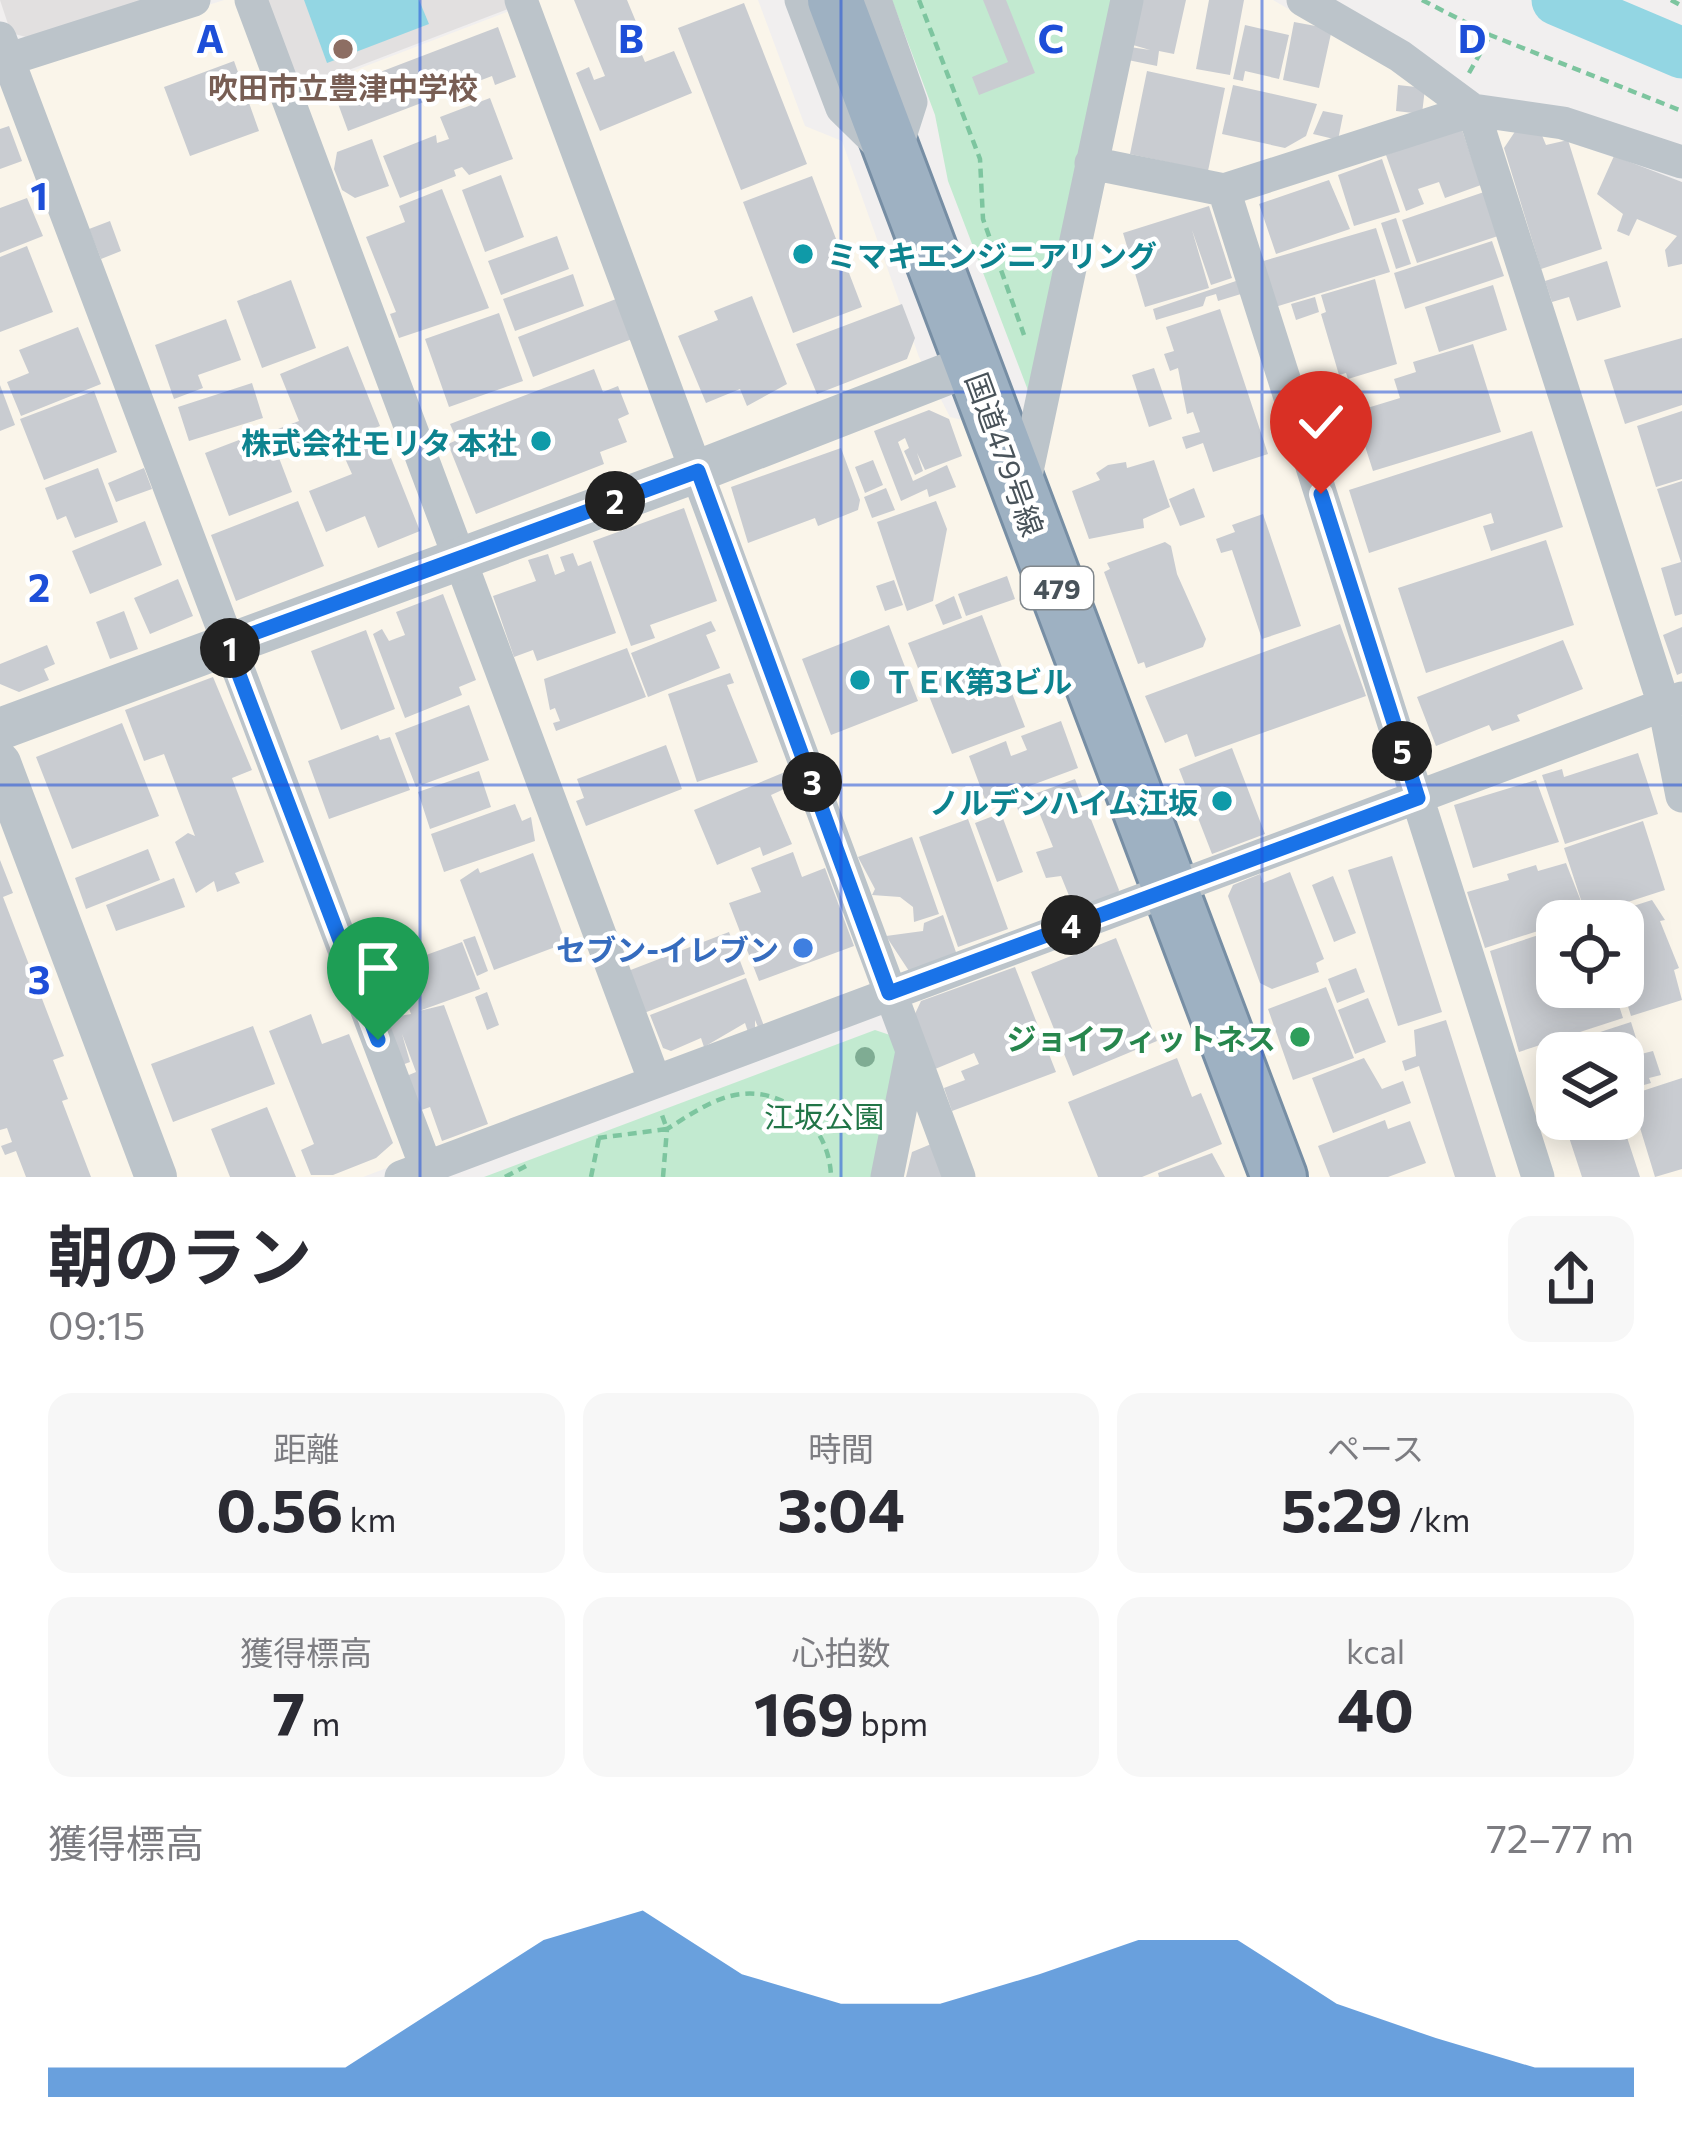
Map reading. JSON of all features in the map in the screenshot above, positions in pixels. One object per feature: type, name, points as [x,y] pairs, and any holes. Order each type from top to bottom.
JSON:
[{"type":"highway","name":"国道479号線","points":[[835,0],[1280,1177]]},
{"type":"street","points":[[194,0],[3,53],[227,643],[413,1172],[656,1092],[889,993],[1673,702]]},
{"type":"street","points":[[251,0],[656,1092]]},
{"type":"street","points":[[521,0],[959,1177]]},
{"type":"street","points":[[801,0],[842,108],[893,158],[911,102],[875,0]]},
{"type":"street","points":[[1022,496],[1127,0]]},
{"type":"street","points":[[1303,0],[1400,56],[1464,104],[1563,123],[1682,162]]},
{"type":"street","points":[[1091,163],[1224,190],[1464,104]]},
{"type":"street","points":[[1464,104],[1673,702],[1682,796]]},
{"type":"street","points":[[1224,190],[1538,1177]]},
{"type":"street","points":[[0,729],[973,364]]},
{"type":"street","points":[[0,764],[155,1177]]},
{"type":"street","points":[[887,1177],[912,1054]]},
{"type":"path","points":[[919,0],[980,159],[982,219],[1024,335]]},
{"type":"path","points":[[1422,0],[1490,35],[1682,111]]},
{"type":"path","points":[[1671,0],[1682,6]]},
{"type":"path","points":[[1464,104],[1490,35]]},
{"type":"path","points":[[656,1092],[667,1129],[663,1177]]},
{"type":"path","points":[[583,1144],[667,1129],[729,1096],[771,1096],[808,1113],[831,1160],[831,1177]]},
{"type":"path","points":[[590,1177],[599,1138]]},
{"type":"path","points":[[505,1177],[530,1164]]},
{"type":"shaded area","points":[[0,0],[144,0],[26,37],[11,33]]},
{"type":"shaded area","points":[[224,0],[261,0],[298,92],[512,10],[509,0],[758,0],[805,126],[842,141],[919,357],[950,417],[1045,440],[1140,0],[1273,0],[1430,92],[1682,182],[1682,1177],[899,1177],[896,975],[363,1177],[0,1177],[0,72]]},
{"type":"shaded area","name":"吹田市立豊津中学校","points":[[266,0],[505,0],[508,9],[299,89]]},
{"type":"green space","points":[[892,0],[1113,0],[1029,393],[948,181],[935,115]]},
{"type":"green space","name":"江坂公園","points":[[875,1030],[893,1036],[900,1056],[874,1177],[484,1177]]},
{"type":"water","points":[[304,0],[419,0],[429,24],[327,63]]},
{"type":"building","points":[[574,0],[627,0],[646,46],[639,48],[645,62],[674,51],[692,93],[600,131],[576,73],[589,67],[594,80],[605,76]]},
{"type":"building","points":[[983,0],[1006,0],[1035,73],[979,95],[972,77],[1008,62]]},
{"type":"building","points":[[1143,0],[1186,0],[1174,54],[1159,51],[1157,66],[1128,60],[1130,47],[1150,50],[1133,45]]},
{"type":"building","points":[[1209,0],[1244,0],[1230,75],[1196,69]]},
{"type":"building","points":[[744,3],[807,164],[741,190],[678,28]]},
{"type":"building","points":[[1294,22],[1332,29],[1319,88],[1283,80]]},
{"type":"building","points":[[1245,25],[1289,35],[1279,79],[1245,71],[1243,81],[1233,79]]},
{"type":"building","points":[[498,27],[516,77],[495,85],[492,76],[348,131],[333,90]]},
{"type":"building","points":[[234,61],[259,131],[190,156],[164,87]]},
{"type":"building","points":[[1147,71],[1225,88],[1208,171],[1130,154]]},
{"type":"building","points":[[1233,85],[1317,104],[1306,136],[1285,148],[1222,134]]},
{"type":"building","points":[[1398,85],[1425,88],[1422,114],[1396,111]]},
{"type":"building","points":[[490,98],[513,159],[469,175],[462,167],[454,170],[456,176],[400,198],[383,156],[436,135],[437,143],[449,139],[440,117]]},
{"type":"building","points":[[1323,111],[1343,115],[1338,140],[1313,134]]},
{"type":"building","points":[[9,126],[22,161],[0,169],[0,129]]},
{"type":"building","points":[[1461,127],[1481,185],[1445,198],[1439,182],[1418,189],[1424,204],[1406,211],[1386,155]]},
{"type":"building","points":[[1518,127],[1541,133],[1546,145],[1568,140],[1602,249],[1541,269],[1504,148]]},
{"type":"building","points":[[372,139],[389,186],[355,198],[342,190],[334,169],[337,152]]},
{"type":"building","points":[[1614,156],[1682,182],[1682,264],[1668,267],[1665,250],[1677,236],[1637,219],[1629,236],[1617,231],[1623,214],[1597,194]]},
{"type":"building","points":[[1382,159],[1400,212],[1354,226],[1338,175]]},
{"type":"building","points":[[501,175],[524,237],[485,252],[462,190]]},
{"type":"building","name":"ミマキエンジニアリング","points":[[812,176],[862,307],[793,333],[743,202]]},
{"type":"building","points":[[1329,180],[1350,229],[1276,254],[1259,204]]},
{"type":"building","points":[[442,189],[489,308],[399,338],[390,314],[396,312],[366,237],[405,222],[399,206]]},
{"type":"building","points":[[1484,192],[1498,236],[1417,263],[1402,220]]},
{"type":"building","points":[[27,198],[43,236],[0,253],[0,208]]},
{"type":"building","points":[[1209,206],[1232,278],[1211,285],[1192,230],[1209,288],[1145,307],[1123,233]]},
{"type":"building","points":[[1396,218],[1411,264],[1396,269],[1381,223]]},
{"type":"building","points":[[110,221],[121,251],[101,259],[89,229]]},
{"type":"building","points":[[1376,228],[1390,272],[1275,307],[1260,262]]},
{"type":"building","points":[[557,236],[569,269],[501,295],[488,261]]},
{"type":"building","points":[[1492,241],[1504,276],[1405,309],[1394,273]]},
{"type":"building","points":[[27,246],[53,312],[0,332],[0,257]]},
{"type":"building","points":[[1607,261],[1621,307],[1577,321],[1569,297],[1552,302],[1545,281]]},
{"type":"building","points":[[573,274],[584,306],[515,331],[503,299]]},
{"type":"building","points":[[1375,279],[1397,364],[1348,379],[1346,373],[1339,375],[1321,314],[1326,312],[1321,295]]},
{"type":"building","points":[[291,280],[316,348],[262,368],[237,301]]},
{"type":"building","points":[[1236,281],[1241,294],[1218,301],[1216,294],[1206,297],[1203,306],[1156,320],[1153,309]]},
{"type":"building","points":[[1493,285],[1507,330],[1439,352],[1425,307]]},
{"type":"building","points":[[752,296],[787,384],[747,406],[740,389],[706,403],[678,336],[718,320],[714,311]]},
{"type":"building","points":[[1315,297],[1319,312],[1296,320],[1291,304]]},
{"type":"building","points":[[616,299],[632,339],[533,377],[518,337]]},
{"type":"building","points":[[902,304],[915,338],[907,359],[817,394],[796,344]]},
{"type":"building","points":[[1220,309],[1268,454],[1213,472],[1203,443],[1186,449],[1182,437],[1200,432],[1193,412],[1187,414],[1178,368],[1170,371],[1164,354],[1174,351],[1166,327]]},
{"type":"building","points":[[499,313],[523,381],[449,407],[425,339]]},
{"type":"building","points":[[226,319],[241,360],[198,375],[203,388],[174,399],[155,345]]},
{"type":"building","points":[[78,327],[101,384],[21,416],[7,382],[29,373],[19,350]]},
{"type":"building","points":[[1682,338],[1682,405],[1625,424],[1604,360]]},
{"type":"building","points":[[1473,344],[1501,432],[1373,471],[1354,412],[1400,398],[1394,379],[1416,372],[1413,362]]},
{"type":"building","points":[[348,346],[380,426],[304,457],[300,447],[288,452],[278,429],[299,421],[280,374]]},
{"type":"building","points":[[1154,368],[1172,419],[1149,427],[1132,375]]},
{"type":"building","name":"株式会社モリタ 本社","points":[[594,369],[603,392],[618,386],[629,414],[618,419],[627,442],[600,452],[604,464],[476,514],[448,444],[457,440],[450,424]]},
{"type":"building","points":[[252,383],[263,418],[189,441],[178,407]]},
{"type":"building","points":[[0,385],[15,425],[0,431]]},
{"type":"building","points":[[94,391],[117,452],[44,480],[20,419]]},
{"type":"building","points":[[929,410],[949,419],[962,456],[925,470],[917,453],[923,471],[915,475],[904,451],[909,448],[905,438],[898,442],[913,481],[947,465],[956,487],[929,497],[927,489],[901,501],[874,431]]},
{"type":"building","points":[[1682,411],[1682,479],[1656,487],[1637,426]]},
{"type":"building","points":[[268,429],[292,492],[229,516],[205,453]]},
{"type":"building","points":[[1532,431],[1563,527],[1491,551],[1483,526],[1494,523],[1491,513],[1369,553],[1349,490]]},
{"type":"building","points":[[383,438],[420,531],[378,548],[365,516],[326,532],[309,491],[352,474],[343,454]]},
{"type":"building","points":[[841,448],[860,500],[858,510],[818,526],[815,518],[748,543],[731,487]]},
{"type":"building","points":[[873,460],[883,485],[865,493],[855,467]]},
{"type":"building","points":[[1154,460],[1170,507],[1143,519],[1144,528],[1089,539],[1072,491],[1100,480],[1096,473],[1108,465],[1126,462],[1127,468]]},
{"type":"building","points":[[98,468],[118,522],[75,538],[66,516],[57,520],[45,488]]},
{"type":"building","points":[[144,468],[152,489],[116,502],[108,483]]},
{"type":"building","points":[[1682,481],[1682,614],[1675,616],[1661,568],[1681,562],[1657,489]]},
{"type":"building","points":[[886,488],[895,510],[872,518],[864,497]]},
{"type":"building","points":[[1194,488],[1205,517],[1180,526],[1169,499]]},
{"type":"building","points":[[298,501],[324,566],[236,601],[211,535]]},
{"type":"building","points":[[936,501],[947,529],[933,601],[907,611],[877,522]]},
{"type":"building","points":[[684,508],[717,601],[650,625],[655,638],[631,646],[593,541]]},
{"type":"building","points":[[1263,514],[1301,626],[1262,639],[1232,550],[1221,553],[1216,539],[1235,532],[1232,525]]},
{"type":"building","points":[[145,521],[162,565],[90,594],[72,551]]},
{"type":"building","points":[[1546,540],[1574,625],[1426,673],[1398,588]]},
{"type":"building","points":[[1165,542],[1171,546],[1177,574],[1206,639],[1203,647],[1146,668],[1144,662],[1138,664],[1104,572],[1110,569],[1107,563]]},
{"type":"building","points":[[573,553],[578,566],[591,561],[616,633],[537,661],[533,650],[514,657],[493,596],[536,581],[528,560],[548,554],[555,575],[565,571],[560,557]]},
{"type":"building","points":[[1007,576],[1015,599],[966,616],[958,594]]},
{"type":"building","points":[[178,579],[193,616],[150,634],[134,598]]},
{"type":"building","points":[[894,580],[903,605],[885,611],[876,586]]},
{"type":"building","points":[[443,594],[476,680],[459,687],[462,695],[405,718],[373,634],[382,629],[389,641],[405,635],[396,612]]},
{"type":"building","points":[[954,596],[962,618],[943,625],[935,605]]},
{"type":"building","points":[[124,611],[138,649],[110,659],[96,622]]},
{"type":"building","points":[[982,615],[1025,727],[952,754],[908,643]]},
{"type":"building","points":[[711,621],[716,631],[706,635],[720,668],[648,697],[631,653]]},
{"type":"building","points":[[1340,624],[1366,696],[1195,757],[1187,734],[1165,743],[1145,696]]},
{"type":"building","name":"ＴＥK第3ビル","points":[[889,625],[918,701],[831,735],[802,659]]},
{"type":"building","points":[[1682,627],[1682,673],[1677,675],[1663,635]]},
{"type":"building","points":[[366,630],[395,709],[341,730],[311,651]]},
{"type":"building","points":[[1563,640],[1583,689],[1517,715],[1520,721],[1492,731],[1489,725],[1436,746],[1417,697]]},
{"type":"building","points":[[47,645],[55,664],[44,669],[49,680],[19,692],[0,684],[0,664]]},
{"type":"building","points":[[627,648],[646,697],[556,731],[553,723],[560,721],[555,708],[550,710],[544,679]]},
{"type":"building","points":[[730,673],[734,683],[727,685],[758,762],[697,782],[668,694]]},
{"type":"building","points":[[213,677],[252,770],[232,778],[264,862],[235,873],[240,883],[217,892],[214,881],[196,893],[175,842],[188,833],[195,836],[164,754],[144,761],[125,710]]},
{"type":"building","points":[[469,705],[489,760],[416,787],[395,733]]},
{"type":"building","points":[[1061,721],[1078,768],[986,802],[969,756],[1006,741],[1011,756],[1027,750],[1021,736]]},
{"type":"building","points":[[122,723],[159,816],[72,849],[36,757]]},
{"type":"building","points":[[378,735],[380,740],[390,737],[410,790],[329,819],[308,761]]},
{"type":"building","points":[[666,745],[682,789],[586,826],[576,801],[584,798],[577,779]]},
{"type":"building","name":"ノルデンハイム江坂","points":[[1232,748],[1265,834],[1212,854],[1179,769]]},
{"type":"building","points":[[1638,753],[1658,814],[1565,844],[1542,775],[1562,769],[1564,777]]},
{"type":"building","points":[[479,771],[491,807],[430,829],[418,792]]},
{"type":"building","points":[[785,772],[791,786],[771,795],[792,844],[763,856],[760,847],[717,865],[694,810]]},
{"type":"building","points":[[1075,779],[1119,890],[1115,900],[1083,910],[1081,902],[1072,903],[1061,876],[1046,878],[1036,852],[1053,847],[1037,807],[1019,813],[1015,801]]},
{"type":"building","points":[[1536,780],[1559,842],[1473,868],[1454,805]]},
{"type":"building","points":[[515,804],[522,821],[531,817],[535,841],[444,872],[431,834]]},
{"type":"building","points":[[1001,813],[1023,872],[997,882],[975,823]]},
{"type":"building","points":[[968,819],[1008,929],[958,947],[919,837]]},
{"type":"building","points":[[1643,821],[1665,890],[1634,900],[1581,900],[1564,848]]},
{"type":"building","points":[[912,837],[939,914],[914,922],[913,907],[900,897],[872,895],[875,889],[858,857]]},
{"type":"building","points":[[148,849],[160,880],[86,909],[75,878]]},
{"type":"building","points":[[793,852],[802,877],[825,868],[854,946],[759,981],[729,903],[761,892],[751,868]]},
{"type":"building","points":[[533,853],[566,943],[494,970],[460,880],[478,868],[480,873]]},
{"type":"building","points":[[1392,856],[1442,1012],[1398,1026],[1348,870]]},
{"type":"building","points":[[0,860],[13,893],[3,897],[64,1056],[53,1060],[68,1099],[62,1101],[91,1177],[26,1177],[16,1151],[5,1155],[1,1146],[12,1142],[7,1128],[0,1130]]},
{"type":"building","points":[[1566,863],[1580,900],[1536,900],[1536,932],[1485,948],[1467,892],[1509,880],[1507,874],[1536,865],[1538,871]]},
{"type":"building","points":[[1290,872],[1324,959],[1316,963],[1319,972],[1272,989],[1260,983],[1228,896],[1233,885],[1260,874],[1263,883]]},
{"type":"building","points":[[1333,876],[1356,933],[1334,942],[1312,885]]},
{"type":"building","points":[[174,878],[185,907],[116,931],[106,905]]},
{"type":"building","points":[[1652,900],[1665,920],[1660,921],[1679,968],[1674,970],[1682,1000],[1631,1016],[1629,1008],[1644,1008],[1644,903]]},
{"type":"building","points":[[943,915],[957,955],[909,971],[886,936],[923,931],[924,923]]},
{"type":"building","points":[[729,932],[745,974],[644,1013],[628,971]]},
{"type":"building","points":[[475,936],[488,971],[477,976],[463,940]]},
{"type":"building","points":[[1536,936],[1536,1008],[1620,1008],[1623,1018],[1580,1032],[1536,1032],[1536,1046],[1519,1052],[1490,951]]},
{"type":"building","points":[[1116,938],[1157,1041],[1073,1076],[1031,972]]},
{"type":"building","points":[[462,942],[480,989],[419,1011],[444,1005],[488,1124],[442,1141],[430,1107],[416,1112],[404,1077],[416,1072],[402,1034],[410,1062],[399,1066],[382,1019],[411,1014],[393,967]]},
{"type":"building","points":[[1015,967],[1056,1072],[952,1111],[944,1088],[965,1080],[961,1071],[979,1064],[974,1053],[935,1069],[915,1014],[921,1001]]},
{"type":"building","points":[[1356,968],[1365,992],[1337,1003],[1328,979]]},
{"type":"building","points":[[746,978],[764,1026],[758,1027],[755,1020],[755,1029],[748,1032],[745,1023],[704,1047],[701,1038],[671,1051],[663,1048],[650,1015]]},
{"type":"building","points":[[1326,987],[1354,1058],[1293,1080],[1268,1009]]},
{"type":"building","points":[[487,992],[499,1025],[487,1030],[475,997]]},
{"type":"building","points":[[1368,998],[1386,1042],[1355,1054],[1338,1010]]},
{"type":"building","points":[[311,1014],[322,1044],[349,1034],[393,1143],[376,1158],[333,1175],[311,1175],[301,1150],[314,1144],[269,1031]]},
{"type":"building","points":[[1446,1020],[1496,1177],[1455,1177],[1419,1066],[1405,1071],[1402,1061],[1416,1056],[1414,1030]]},
{"type":"building","points":[[1631,1022],[1634,1032],[1600,1032]]},
{"type":"building","points":[[253,1026],[275,1084],[173,1122],[151,1064]]},
{"type":"building","points":[[1653,1051],[1661,1075],[1649,1078],[1651,1083],[1644,1085],[1644,1053]]},
{"type":"building","points":[[1177,1058],[1192,1097],[1201,1093],[1222,1144],[1142,1177],[1098,1177],[1068,1102]]},
{"type":"building","points":[[1364,1058],[1382,1089],[1403,1081],[1411,1103],[1333,1133],[1312,1078]]},
{"type":"building","points":[[1682,1078],[1682,1169],[1655,1177],[1644,1140],[1644,1090]]},
{"type":"building","points":[[267,1107],[296,1177],[230,1177],[211,1129]]},
{"type":"building","points":[[1385,1120],[1388,1129],[1410,1121],[1426,1163],[1388,1177],[1330,1177],[1318,1146]]},
{"type":"building","points":[[1570,1140],[1628,1140],[1640,1177],[1582,1177]]},
{"type":"building","points":[[936,1142],[949,1177],[906,1177],[912,1152]]},
{"type":"building","points":[[1212,1153],[1225,1177],[1159,1177],[1158,1173]]},
{"type":"waterway","points":[[1557,0],[1682,53]]},
{"type":"place","name":"吹田市立豊津中学校","points":[[343,49]]},
{"type":"place","name":"ミマキエンジニアリング","points":[[803,254]]},
{"type":"place","name":"株式会社モリタ 本社","points":[[541,441]]},
{"type":"place","name":"ＴＥK第3ビル","points":[[860,680]]},
{"type":"place","name":"ノルデンハイム江坂","points":[[1222,801]]},
{"type":"place","name":"セブン-イレブン","points":[[803,948]]},
{"type":"place","name":"ジョイフィットネス","points":[[1300,1037]]},
{"type":"route","points":[[378,1040],[227,643],[698,471],[889,993],[1418,798],[1321,494]]}]
